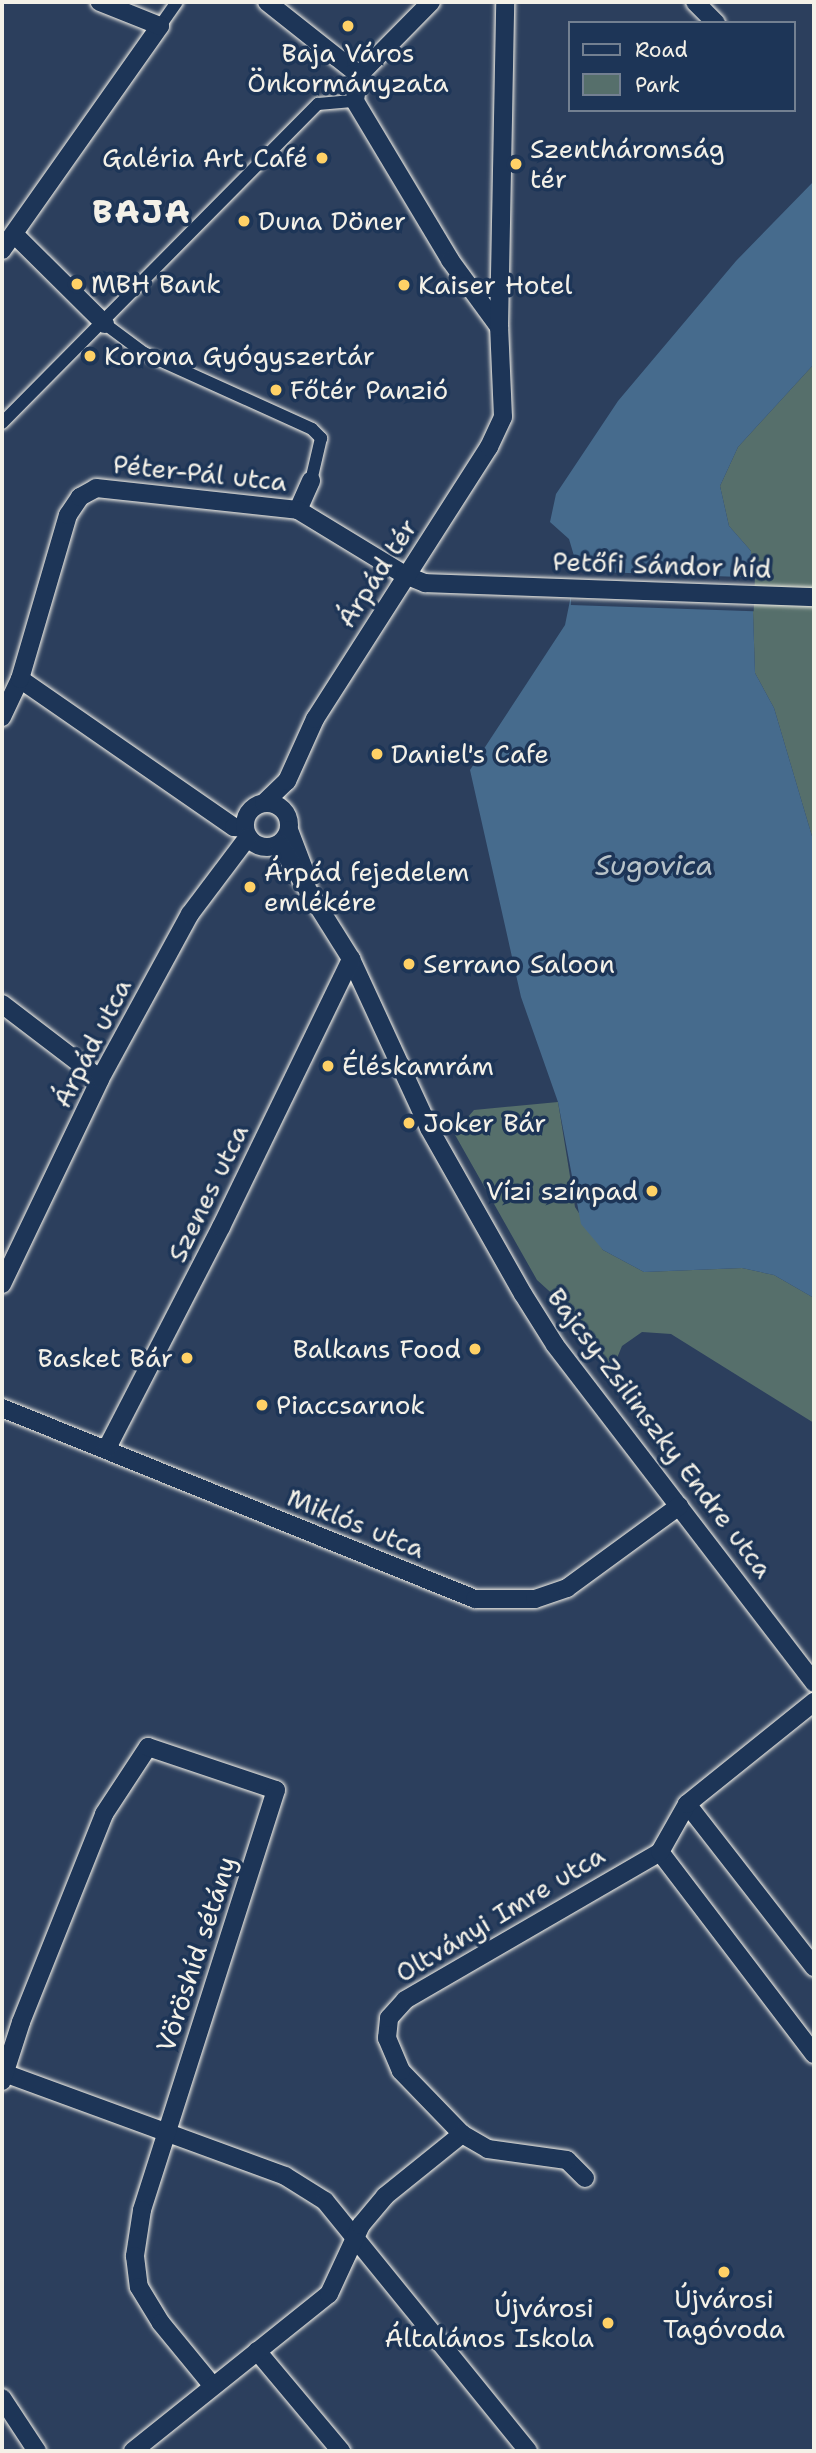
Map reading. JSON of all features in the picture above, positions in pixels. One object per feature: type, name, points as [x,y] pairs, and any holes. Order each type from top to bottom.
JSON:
[{"type":"street","points":[[100,2],[160,26]]},
{"type":"street","points":[[2,250],[177,2]]},
{"type":"street","points":[[267,2],[359,75]]},
{"type":"street","points":[[430,2],[359,75],[355,102],[450,260],[499,327]]},
{"type":"street","points":[[499,327],[505,2]]},
{"type":"street","points":[[695,2],[714,21]]},
{"type":"street","points":[[2,423],[105,324],[318,104],[355,102]]},
{"type":"street","points":[[14,234],[105,324],[144,353],[312,429],[321,438],[312,481],[298,510]]},
{"type":"street","name":"Árpád tér","points":[[246,832],[249,812],[264,803],[286,781],[315,719],[489,447],[503,417],[505,393],[499,327]]},
{"type":"street","name":"Péter-Pál utca","points":[[20,679],[68,515],[80,497],[96,488],[298,510],[405,575],[425,583],[507,585]]},
{"type":"street","name":"Petőfi Sándor híd","points":[[507,585],[814,597]]},
{"type":"street","points":[[2,717],[20,679],[234,827],[246,832],[262,847],[284,837]]},
{"type":"street","name":"Árpád tér","points":[[284,837],[286,781]]},
{"type":"street","points":[[264,803],[284,811]]},
{"type":"street","name":"Árpád utca","points":[[2,1284],[100,1079],[190,914],[246,832]]},
{"type":"street","name":"Bajcsy-Zsilinszky Endre utca","points":[[284,837],[317,911],[351,959],[429,1128],[523,1294],[555,1345],[814,1683]]},
{"type":"street","name":"Szenes utca","points":[[107,1448],[221,1227],[351,959]]},
{"type":"street","points":[[2,1004],[100,1079]]},
{"type":"street","name":"Miklós utca","points":[[2,1408],[107,1448],[475,1599],[535,1599],[567,1588],[679,1506]]},
{"type":"street","points":[[814,1702],[687,1804],[660,1852],[814,2054]]},
{"type":"street","name":"Vöröshíd sétány","points":[[3,2077],[104,1814],[148,1747],[276,1790],[142,2210],[135,2256],[139,2287],[161,2323],[212,2385]]},
{"type":"street","points":[[687,1804],[814,1967]]},
{"type":"street","name":"Oltványi Imre utca","points":[[585,2178],[567,2160],[488,2149],[462,2134],[401,2071],[387,2038],[388,2018],[405,2000],[660,1852]]},
{"type":"street","points":[[3,2077],[285,2176],[325,2201],[528,2451]]},
{"type":"street","points":[[132,2451],[330,2294],[361,2225],[385,2196],[462,2134]]},
{"type":"street","points":[[257,2351],[341,2451]]},
{"type":"street","points":[[2,2398],[37,2451]]},
{"type":"green space","points":[[814,364],[814,843],[774,708],[755,673],[751,551],[729,526],[720,486],[738,447]]},
{"type":"green space","points":[[558,1102],[575,1207],[603,1250],[644,1272],[742,1268],[774,1275],[814,1298],[814,1423],[671,1334],[642,1332],[622,1346],[610,1375],[600,1345],[580,1319],[537,1280],[454,1133],[474,1110]]},
{"type":"water","name":"Sugovica","points":[[814,181],[814,364],[738,447],[720,486],[729,526],[751,551],[755,673],[774,708],[814,843],[814,1298],[774,1275],[742,1268],[644,1272],[603,1250],[581,1224],[558,1102],[521,997],[470,770],[565,625],[577,566],[569,539],[550,522],[556,494],[618,401],[736,261]]},
{"type":"pier","points":[[572,571],[755,577],[754,611],[571,605]]},
{"type":"place","name":"Baja Város Önkormányzata","points":[[348,26]]},
{"type":"place","name":"Galéria Art Café","points":[[322,158]]},
{"type":"place","name":"Szentháromság tér","points":[[516,164]]},
{"type":"place","name":"Duna Döner","points":[[244,221]]},
{"type":"place","name":"MBH Bank","points":[[77,284]]},
{"type":"place","name":"Kaiser Hotel","points":[[404,285]]},
{"type":"place","name":"Korona Gyógyszertár","points":[[90,356]]},
{"type":"place","name":"Főtér Panzió","points":[[276,390]]},
{"type":"place","name":"Daniel's Cafe","points":[[377,754]]},
{"type":"place","name":"Árpád fejedelem emlékére","points":[[250,887]]},
{"type":"place","name":"Serrano Saloon","points":[[409,964]]},
{"type":"place","name":"Éléskamrám","points":[[328,1066]]},
{"type":"place","name":"Joker Bár","points":[[409,1123]]},
{"type":"place","name":"Vízi színpad","points":[[652,1191]]},
{"type":"place","name":"Balkans Food","points":[[475,1349]]},
{"type":"place","name":"Basket Bár","points":[[187,1358]]},
{"type":"place","name":"Piaccsarnok","points":[[262,1405]]},
{"type":"place","name":"Újvárosi Tagóvoda","points":[[724,2272]]},
{"type":"place","name":"Újvárosi Általános Iskola","points":[[608,2323]]},
{"type":"district","name":"BAJA","points":[[142,212]]}]
